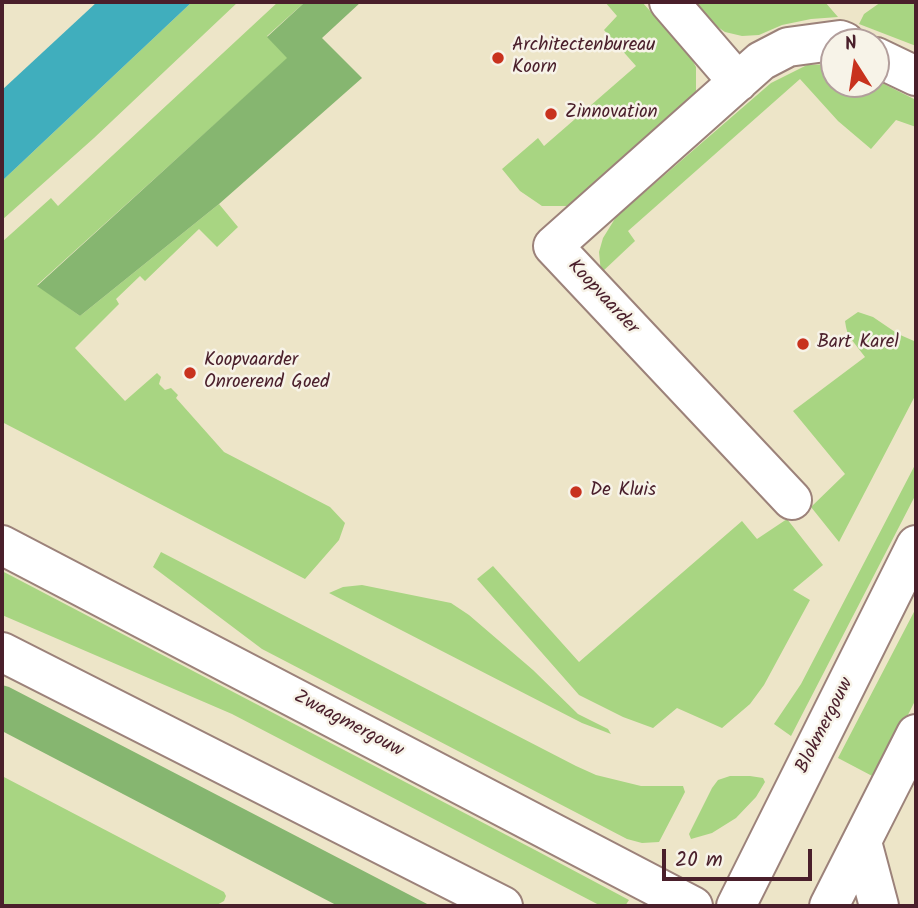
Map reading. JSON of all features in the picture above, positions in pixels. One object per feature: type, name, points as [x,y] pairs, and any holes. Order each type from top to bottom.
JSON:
[{"type":"street","points":[[669,2],[738,82]]},
{"type":"street","name":"Koopvaarder","points":[[792,500],[553,246],[761,61],[788,47],[820,43]]},
{"type":"street","points":[[890,64],[916,76]]},
{"type":"street","name":"Zwaagmergouw","points":[[2,545],[693,906]]},
{"type":"street","name":"Blokmergouw","points":[[736,906],[916,545]]},
{"type":"street","points":[[2,652],[503,906]]},
{"type":"street","points":[[829,906],[916,734]]},
{"type":"street","points":[[862,842],[879,906]]},
{"type":"green space","points":[[192,2],[238,2],[94,138],[2,220],[2,181]]},
{"type":"green space","points":[[278,2],[305,2],[267,36],[288,58],[37,285],[80,316],[219,204],[238,227],[217,247],[199,229],[145,281],[140,276],[116,299],[119,304],[75,348],[125,401],[157,373],[161,377],[159,384],[165,390],[171,388],[178,395],[176,398],[224,452],[330,507],[345,523],[339,540],[305,579],[2,422],[2,242],[51,198],[58,206]]},
{"type":"green space","points":[[305,2],[361,2],[322,38],[362,78],[219,204],[80,316],[37,286],[287,58],[267,37]]},
{"type":"green space","points":[[605,2],[642,2],[689,54],[696,67],[696,91],[691,102],[579,201],[567,206],[542,206],[520,191],[502,169],[538,138],[544,146],[636,66],[604,30],[617,16]]},
{"type":"green space","points":[[693,2],[825,2],[838,17],[811,19],[782,25],[759,35],[742,36],[725,32],[712,23]]},
{"type":"green space","points":[[881,2],[916,2],[916,46],[890,36],[890,28],[869,28],[859,24],[864,14]]},
{"type":"green space","points":[[807,65],[820,65],[820,98],[890,98],[890,87],[916,100],[916,127],[896,120],[871,149],[838,121],[800,79],[628,231],[635,241],[601,273],[599,252],[603,238],[616,217],[771,83]]},
{"type":"green space","points":[[858,312],[873,317],[898,334],[914,341],[916,338],[916,394],[839,542],[811,507],[845,474],[793,411],[865,357],[848,335],[845,321]]},
{"type":"green space","points":[[916,463],[916,494],[791,736],[774,724],[801,684]]},
{"type":"green space","points":[[787,519],[823,565],[793,590],[810,600],[764,685],[750,704],[722,728],[677,708],[653,728],[623,717],[579,695],[477,579],[493,566],[579,662],[742,521],[757,539]]},
{"type":"green space","points":[[161,552],[576,766],[596,775],[641,786],[683,786],[685,792],[659,842],[642,843],[627,839],[262,649],[153,567]]},
{"type":"green space","points":[[2,571],[629,900],[625,906],[601,906],[232,714],[2,615]]},
{"type":"green space","points":[[362,585],[451,603],[533,670],[578,714],[608,729],[611,734],[582,723],[329,593],[343,587]]},
{"type":"green space","points":[[916,608],[916,699],[876,778],[838,758]]},
{"type":"green space","points":[[2,685],[431,906],[338,906],[2,731]]},
{"type":"green space","points":[[2,776],[224,892],[224,901],[215,906],[2,906]]},
{"type":"green space","points":[[730,776],[763,778],[765,782],[756,797],[736,818],[712,833],[691,839],[689,834],[712,788],[718,780]]},
{"type":"water","points":[[97,2],[192,2],[2,181],[2,90]]},
{"type":"place","name":"Architectenbureau Koorn","points":[[498,58]]},
{"type":"place","name":"Zinnovation","points":[[551,114]]},
{"type":"place","name":"Bart Karel","points":[[803,344]]},
{"type":"place","name":"Koopvaarder Onroerend Goed","points":[[190,373]]},
{"type":"place","name":"De Kluis","points":[[576,492]]}]
